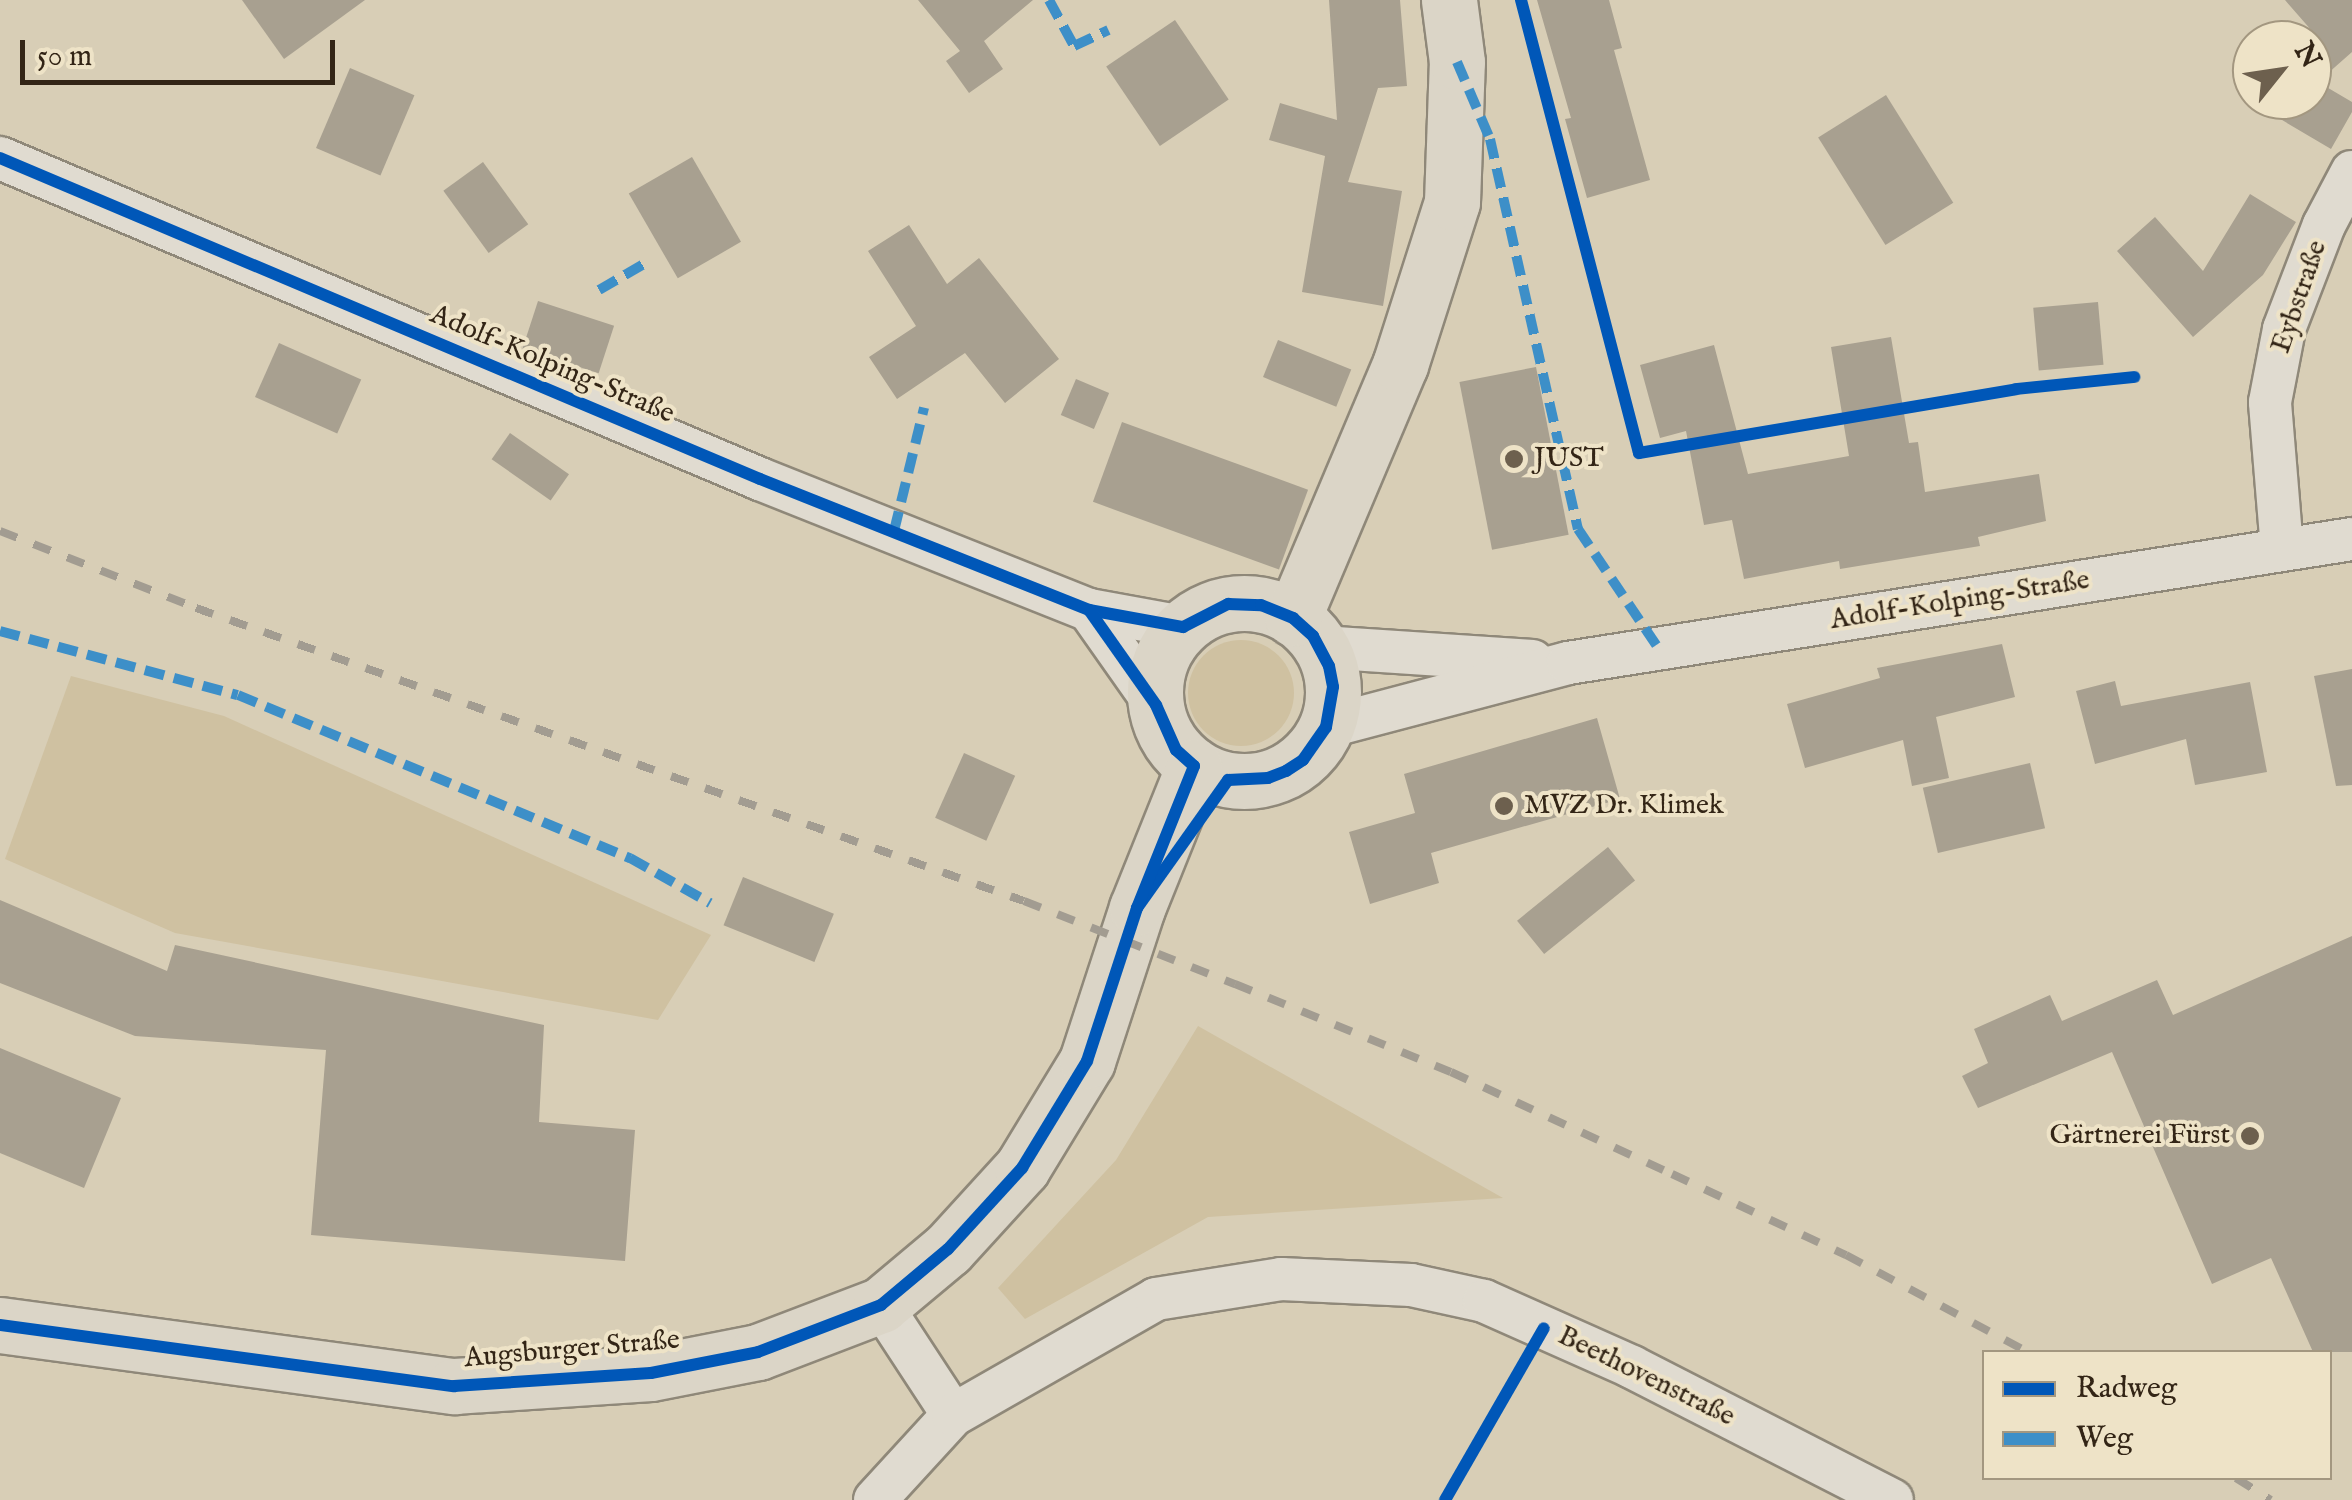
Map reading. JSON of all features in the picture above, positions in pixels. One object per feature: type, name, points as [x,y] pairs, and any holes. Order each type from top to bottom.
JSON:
[{"type":"main road","points":[[1307,632],[1452,202],[1457,62],[1450,0]]},
{"type":"main road","points":[[1228,604],[1261,605],[1307,632],[1333,686],[1326,728],[1303,760],[1286,771],[1258,780],[1211,773],[1176,750],[1156,706],[1156,677],[1166,650],[1183,628],[1228,604]]},
{"type":"main road","name":"Augsburger Straße","points":[[0,1325],[454,1386],[651,1373],[758,1352],[881,1305],[948,1249],[1022,1168],[1087,1061],[1137,908],[1211,773]]},
{"type":"street","name":"Adolf-Kolping-Straße","points":[[0,158],[760,479],[1089,610],[1183,628]]},
{"type":"street","name":"Eybstraße","points":[[2282,549],[2270,402],[2284,328],[2324,226],[2352,172]]},
{"type":"street","name":"Adolf-Kolping-Straße","points":[[1326,728],[1568,663],[2352,539]]},
{"type":"street","points":[[1089,610],[1156,706]]},
{"type":"street","name":"Adolf-Kolping-Straße","points":[[1307,632],[1568,663]]},
{"type":"street","name":"Beethovenstraße","points":[[874,1500],[953,1415],[1156,1299],[1280,1279],[1411,1284],[1484,1301],[1892,1500]]},
{"type":"street","points":[[881,1305],[953,1415]]},
{"type":"shaded area","points":[[1241,640],[1261,644],[1278,656],[1290,673],[1294,693],[1290,713],[1278,730],[1261,742],[1241,746],[1221,742],[1204,730],[1192,713],[1188,693],[1192,673],[1204,656],[1221,644]]},
{"type":"shaded area","points":[[71,676],[224,716],[711,935],[658,1020],[175,933],[5,859]]},
{"type":"shaded area","points":[[1198,1026],[1503,1198],[1208,1217],[1025,1319],[998,1288],[1116,1160]]},
{"type":"building","points":[[242,0],[365,0],[284,59]]},
{"type":"building","points":[[918,0],[1033,0],[984,41],[1003,69],[969,93],[946,61],[960,51]]},
{"type":"building","points":[[1329,0],[1400,0],[1407,86],[1378,88],[1348,182],[1402,191],[1383,306],[1302,292],[1325,156],[1269,140],[1280,103],[1337,120]]},
{"type":"building","points":[[1537,0],[1609,0],[1622,48],[1614,50],[1650,180],[1587,198],[1565,119],[1571,118]]},
{"type":"building","points":[[2285,0],[2352,0],[2352,52],[2332,70],[2332,20],[2302,20]]},
{"type":"building","points":[[1175,20],[1229,100],[1160,146],[1106,66]]},
{"type":"building","points":[[350,68],[414,95],[380,175],[316,148]]},
{"type":"building","points":[[2332,90],[2352,102],[2352,112],[2331,149],[2282,120],[2332,120]]},
{"type":"building","points":[[1886,95],[1953,203],[1885,245],[1818,137]]},
{"type":"building","points":[[692,157],[741,242],[678,278],[629,194]]},
{"type":"building","points":[[483,162],[528,224],[489,253],[443,191]]},
{"type":"building","points":[[2250,194],[2296,222],[2263,275],[2193,337],[2117,251],[2155,217],[2203,271]]},
{"type":"building","points":[[909,225],[947,284],[979,258],[1059,359],[1005,403],[965,353],[897,399],[869,357],[916,326],[868,251]]},
{"type":"building","points":[[538,301],[614,326],[599,373],[523,349]]},
{"type":"building","points":[[2098,302],[2103,365],[2039,370],[2033,308]]},
{"type":"building","points":[[1891,337],[1909,443],[1918,442],[1925,492],[2039,474],[2046,521],[1978,537],[1980,546],[1840,569],[1839,561],[1744,579],[1732,520],[1704,525],[1686,431],[1660,438],[1640,365],[1714,345],[1748,474],[1849,456],[1831,347]]},
{"type":"building","points":[[1278,340],[1351,370],[1336,407],[1263,377]]},
{"type":"building","points":[[279,343],[361,380],[337,434],[255,397]]},
{"type":"building","name":"JUST","points":[[1536,367],[1569,535],[1492,550],[1459,382]]},
{"type":"building","points":[[1076,379],[1109,393],[1094,429],[1061,415]]},
{"type":"building","points":[[1122,422],[1308,490],[1279,570],[1093,502]]},
{"type":"building","points":[[510,433],[569,474],[551,501],[492,459]]},
{"type":"building","points":[[2002,644],[2015,697],[1936,717],[1949,778],[1912,786],[1903,740],[1805,768],[1787,704],[1880,678],[1877,668]]},
{"type":"building","points":[[2352,669],[2352,785],[2336,786],[2314,676]]},
{"type":"building","points":[[2115,681],[2121,706],[2250,682],[2267,772],[2195,785],[2186,739],[2095,764],[2076,691]]},
{"type":"building","name":"MVZ Dr. Klimek","points":[[1597,718],[1620,799],[1431,853],[1439,883],[1370,904],[1349,832],[1415,813],[1404,774]]},
{"type":"building","points":[[964,753],[1015,776],[986,841],[935,818]]},
{"type":"building","points":[[2030,763],[2045,828],[1938,853],[1923,788]]},
{"type":"building","points":[[1608,847],[1635,880],[1544,954],[1517,921]]},
{"type":"building","points":[[743,877],[834,914],[814,962],[724,925]]},
{"type":"building","points":[[0,900],[167,971],[175,945],[544,1025],[539,1122],[635,1130],[625,1261],[311,1235],[326,1050],[135,1036],[0,983]]},
{"type":"building","name":"Gärtnerei Fürst","points":[[2352,936],[2352,1352],[2312,1350],[2271,1258],[2212,1284],[2112,1052],[1978,1108],[1962,1076],[1988,1063],[1974,1029],[2050,995],[2062,1021],[2157,980],[2173,1015]]},
{"type":"building","points":[[0,1048],[121,1098],[84,1188],[0,1153]]},
{"type":"railway","points":[[0,531],[196,608],[1024,901],[1235,984],[1451,1072],[1672,1174],[1846,1255],[2024,1350]]},
{"type":"railway","points":[[2239,1480],[2271,1500]]},
{"type":"marked path","points":[[1049,0],[1074,46],[1108,30]]},
{"type":"marked path","points":[[1457,62],[1490,139],[1578,529],[1659,649]]},
{"type":"marked path","points":[[599,290],[649,261]]},
{"type":"marked path","points":[[894,531],[924,408]]},
{"type":"marked path","points":[[0,631],[238,695],[630,858],[710,903]]},
{"type":"cycle path","points":[[1521,0],[1639,453],[2016,389],[2134,377]]},
{"type":"cycle path","points":[[0,158],[760,479],[1089,610],[1183,627],[1228,604],[1261,605],[1293,618],[1313,636],[1329,666],[1333,687],[1326,727],[1303,760],[1286,771],[1268,778],[1228,780],[1137,908]]},
{"type":"cycle path","points":[[0,1325],[454,1386],[651,1373],[758,1352],[881,1305],[948,1249],[1022,1168],[1087,1061],[1137,908],[1194,766],[1176,750],[1156,705],[1089,610]]},
{"type":"cycle path","points":[[1445,1500],[1544,1328]]},
{"type":"place","name":"JUST","points":[[1514,459]]},
{"type":"place","name":"MVZ Dr. Klimek","points":[[1504,806]]},
{"type":"place","name":"Gärtnerei Fürst","points":[[2250,1136]]}]
